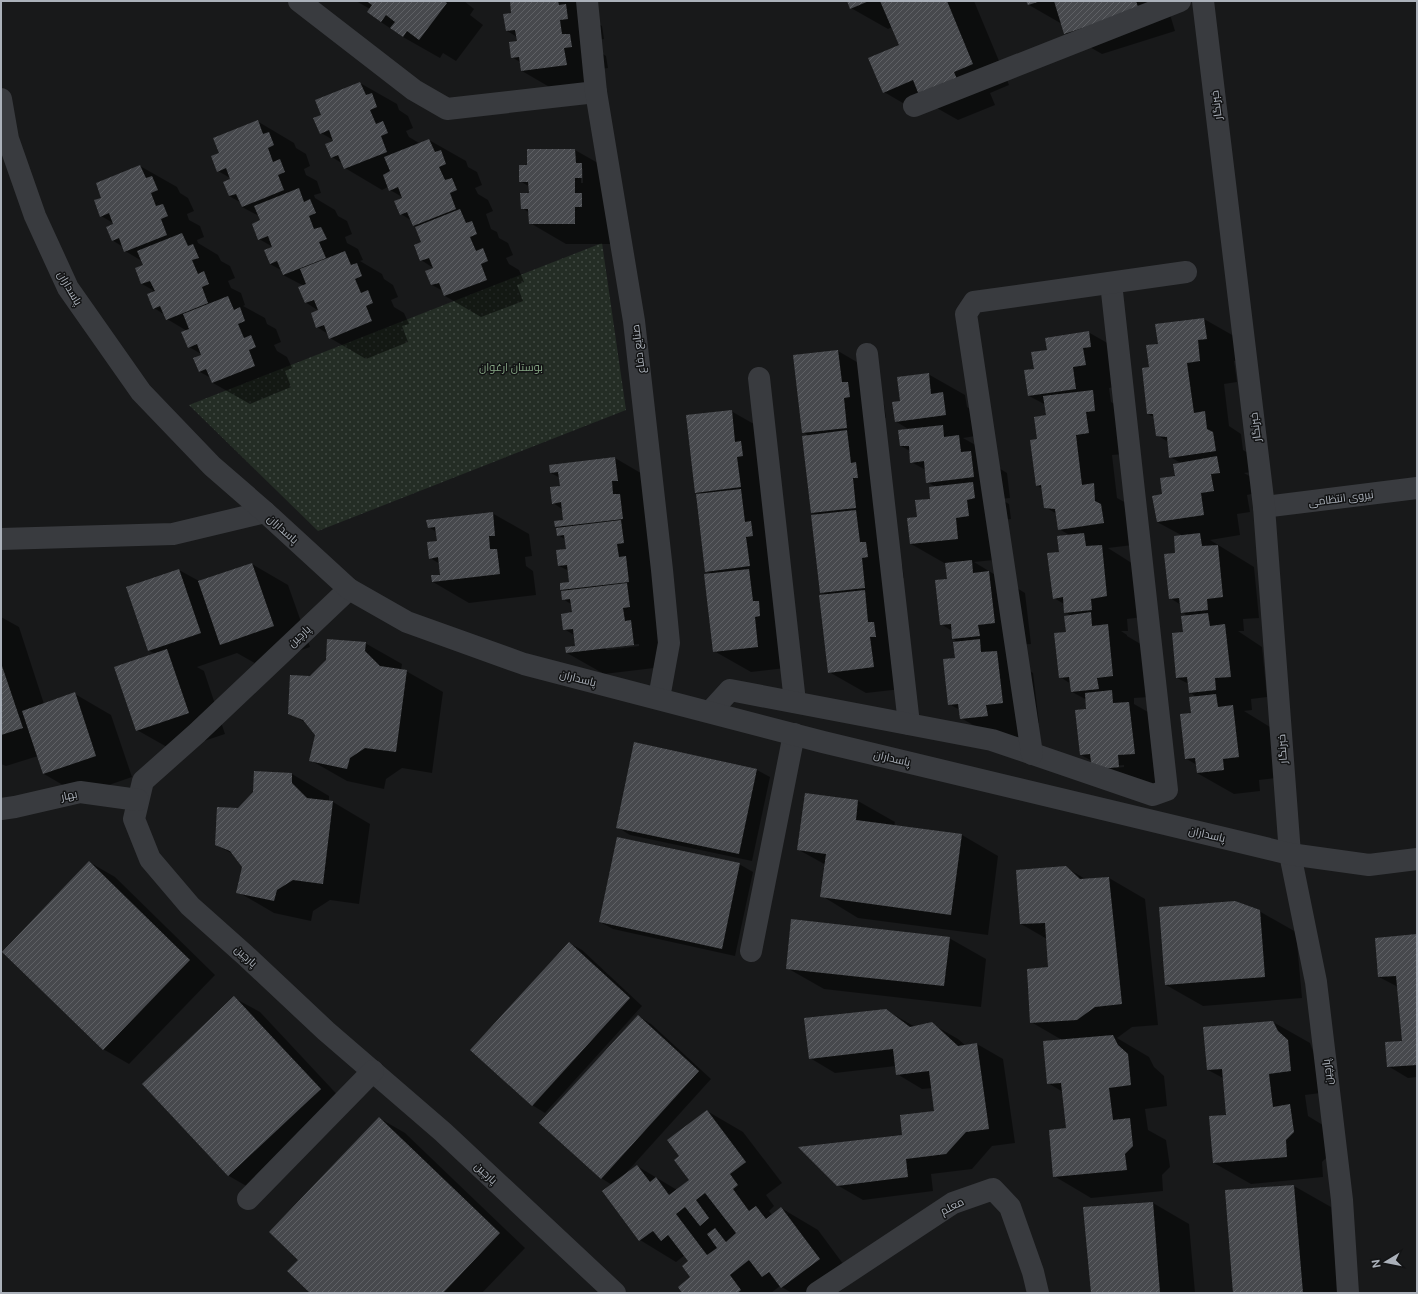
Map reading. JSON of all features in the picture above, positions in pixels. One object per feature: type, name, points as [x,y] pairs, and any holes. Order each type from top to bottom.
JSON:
[{"type":"street","points":[[299,1],[414,90],[447,109],[596,92]]},
{"type":"street","name":"صنایع دفاع","points":[[587,1],[596,92],[634,321],[662,570],[669,643],[658,698]]},
{"type":"street","points":[[914,106],[1180,1]]},
{"type":"street","name":"خبرنگار","points":[[1203,1],[1264,507],[1290,854]]},
{"type":"street","name":"پاسداران","points":[[1,99],[8,139],[35,216],[68,288],[140,392],[212,466],[349,589],[407,622],[524,664],[794,734],[1290,854],[1369,865],[1417,858]]},
{"type":"street","points":[[1032,754],[966,314],[974,302],[1111,284],[1186,272]]},
{"type":"street","points":[[710,712],[730,690],[992,740],[1153,795],[1167,790],[1111,284]]},
{"type":"street","points":[[867,354],[909,724]]},
{"type":"street","points":[[759,378],[795,702]]},
{"type":"street","name":"نیروی انتظامی","points":[[1264,507],[1417,488]]},
{"type":"street","points":[[1,539],[173,534],[265,512]]},
{"type":"street","name":"پارچین","points":[[349,589],[143,781],[134,819],[150,859],[190,906],[246,955],[326,1031],[443,1132],[615,1293]]},
{"type":"street","points":[[751,951],[794,734]]},
{"type":"street","name":"بهار","points":[[1,809],[80,792],[138,800]]},
{"type":"street","name":"پارچین","points":[[1290,854],[1316,982],[1342,1200],[1348,1293]]},
{"type":"street","points":[[248,1199],[374,1071]]},
{"type":"street","name":"معلم","points":[[817,1293],[953,1203],[993,1189],[1010,1206],[1038,1293]]},
{"type":"green space","name":"بوستان ارغوان","points":[[602,243],[626,410],[318,531],[189,405]]},
{"type":"building","points":[[366,1],[444,1],[447,3],[419,40],[407,31],[403,37],[390,28],[395,22],[386,15],[381,22],[367,12],[372,5]]},
{"type":"building","points":[[510,1],[558,1],[559,5],[566,4],[568,19],[560,20],[562,34],[570,34],[572,47],[564,48],[567,65],[521,71],[519,57],[511,58],[509,42],[517,41],[515,30],[506,31],[503,14],[511,13]]},
{"type":"building","points":[[847,1],[869,1],[850,9]]},
{"type":"building","points":[[880,1],[947,1],[973,64],[954,72],[959,84],[921,100],[913,80],[883,93],[868,58],[899,45]]},
{"type":"building","points":[[1026,1],[1041,1],[1028,5]]},
{"type":"building","points":[[1054,1],[1136,1],[1139,10],[1064,34]]},
{"type":"building","points":[[360,82],[366,95],[372,93],[377,107],[370,110],[376,124],[383,121],[388,133],[381,136],[387,152],[344,169],[338,155],[331,158],[325,144],[333,141],[329,130],[320,134],[313,118],[321,115],[315,100]]},
{"type":"building","points":[[258,120],[263,134],[269,132],[274,145],[268,148],[273,162],[280,159],[285,172],[278,175],[284,190],[242,207],[236,194],[229,196],[223,182],[230,179],[226,168],[217,172],[211,156],[219,153],[213,138]]},
{"type":"building","points":[[429,139],[435,152],[441,150],[446,164],[439,167],[445,180],[452,178],[457,190],[450,193],[456,209],[413,226],[407,212],[400,215],[394,201],[402,198],[398,187],[389,191],[383,175],[390,171],[384,157]]},
{"type":"building","points":[[527,149],[575,149],[576,163],[582,163],[582,178],[575,178],[575,193],[582,193],[582,207],[575,207],[575,224],[529,224],[528,209],[521,209],[520,193],[529,193],[528,182],[519,182],[519,165],[527,165]]},
{"type":"building","points":[[140,165],[146,178],[152,176],[158,190],[151,193],[156,206],[163,204],[168,216],[161,219],[167,235],[124,252],[119,238],[112,241],[106,227],[113,224],[109,213],[100,217],[94,200],[101,198],[96,183]]},
{"type":"building","points":[[299,188],[304,202],[310,199],[316,213],[309,216],[314,229],[321,227],[327,239],[319,242],[326,258],[283,275],[277,261],[270,264],[264,250],[272,247],[268,236],[258,240],[252,224],[260,220],[254,206]]},
{"type":"building","points":[[460,209],[466,223],[472,221],[477,234],[470,237],[476,251],[483,248],[488,261],[481,264],[487,280],[444,296],[439,283],[431,285],[425,271],[433,268],[429,258],[420,261],[414,245],[421,242],[415,227]]},
{"type":"building","points":[[182,233],[188,246],[193,244],[199,258],[192,260],[198,274],[204,271],[209,284],[202,287],[208,303],[166,320],[160,306],[153,309],[147,294],[155,291],[150,281],[141,284],[135,268],[143,265],[137,251]]},
{"type":"building","points":[[345,251],[351,265],[357,263],[362,276],[355,279],[361,293],[368,290],[373,303],[366,306],[372,321],[329,339],[324,325],[316,328],[311,313],[318,310],[314,300],[305,303],[298,287],[306,284],[300,269]]},
{"type":"building","points":[[228,296],[234,310],[240,307],[245,321],[238,324],[244,338],[251,335],[256,347],[249,350],[255,366],[212,383],[206,369],[199,372],[193,358],[201,355],[197,344],[188,348],[181,332],[189,329],[183,314]]},
{"type":"building","points":[[1204,318],[1207,339],[1198,340],[1200,361],[1187,363],[1194,413],[1205,411],[1207,429],[1213,432],[1216,451],[1169,458],[1167,437],[1156,436],[1153,414],[1147,414],[1142,368],[1149,367],[1146,345],[1158,344],[1155,324]]},
{"type":"building","points":[[1089,331],[1091,347],[1083,348],[1086,365],[1073,367],[1076,389],[1028,396],[1024,370],[1034,369],[1031,352],[1047,350],[1045,338]]},
{"type":"building","points":[[838,350],[842,382],[848,382],[850,397],[844,398],[847,428],[802,433],[793,355]]},
{"type":"building","points":[[929,373],[931,394],[943,392],[946,415],[895,422],[892,402],[900,401],[897,377]]},
{"type":"building","points":[[1093,390],[1095,411],[1086,412],[1089,433],[1076,435],[1082,485],[1094,483],[1095,501],[1101,504],[1104,523],[1058,530],[1055,509],[1044,508],[1041,485],[1036,486],[1030,440],[1037,439],[1034,417],[1046,415],[1043,396]]},
{"type":"building","points":[[732,410],[735,442],[741,441],[743,456],[737,457],[741,487],[695,493],[686,415]]},
{"type":"building","points":[[943,425],[944,437],[959,435],[961,452],[971,451],[974,477],[926,483],[924,461],[910,463],[909,446],[900,446],[898,430]]},
{"type":"building","points":[[847,430],[851,463],[856,462],[858,478],[853,478],[856,508],[811,513],[802,436]]},
{"type":"building","points":[[1217,456],[1220,473],[1211,474],[1214,491],[1201,493],[1204,515],[1157,522],[1152,496],[1162,494],[1160,478],[1175,476],[1173,464]]},
{"type":"building","points":[[615,457],[618,481],[612,481],[613,494],[620,494],[623,519],[555,527],[554,521],[563,520],[561,502],[552,504],[550,487],[560,486],[558,472],[550,473],[549,465]]},
{"type":"building","points":[[973,482],[975,498],[967,500],[969,516],[956,518],[958,539],[910,544],[907,518],[917,517],[915,500],[930,499],[929,487]]},
{"type":"building","points":[[741,489],[745,522],[751,521],[753,536],[746,537],[750,566],[705,572],[696,494]]},
{"type":"building","points":[[856,510],[860,542],[866,542],[868,557],[862,558],[865,588],[820,593],[811,515]]},
{"type":"building","points":[[493,512],[495,536],[489,536],[490,549],[497,549],[500,574],[432,582],[431,575],[440,575],[438,557],[429,559],[427,542],[437,541],[435,527],[428,528],[426,520]]},
{"type":"building","points":[[621,520],[624,543],[617,544],[619,557],[626,556],[629,582],[560,590],[560,583],[569,582],[567,565],[558,566],[556,550],[566,549],[564,535],[557,536],[556,528]]},
{"type":"building","points":[[1084,533],[1086,546],[1102,545],[1107,596],[1091,599],[1092,610],[1064,613],[1063,597],[1053,599],[1047,553],[1059,552],[1057,536]]},
{"type":"building","points":[[1200,533],[1202,546],[1218,545],[1223,597],[1207,599],[1208,610],[1181,613],[1179,598],[1169,599],[1164,554],[1175,553],[1174,536]]},
{"type":"building","points":[[972,560],[973,573],[989,571],[995,623],[978,625],[980,636],[952,639],[951,624],[940,625],[935,580],[947,579],[945,563]]},
{"type":"building","points":[[252,563],[274,626],[220,645],[198,581]]},
{"type":"building","points":[[179,569],[201,633],[148,651],[126,587]]},
{"type":"building","points":[[749,569],[753,601],[759,601],[760,616],[755,617],[758,647],[713,652],[704,574]]},
{"type":"building","points":[[627,583],[630,607],[623,608],[625,621],[631,620],[634,645],[566,653],[565,647],[575,646],[573,629],[563,630],[561,614],[572,612],[570,599],[562,600],[561,591]]},
{"type":"building","points":[[865,590],[868,622],[874,622],[876,637],[870,637],[874,667],[828,673],[819,595]]},
{"type":"building","points":[[1091,612],[1092,626],[1108,624],[1113,676],[1097,678],[1099,689],[1071,692],[1069,677],[1059,678],[1054,633],[1066,632],[1064,616]]},
{"type":"building","points":[[1208,613],[1210,626],[1225,624],[1231,677],[1215,678],[1216,690],[1189,693],[1187,677],[1176,678],[1172,633],[1183,632],[1181,616]]},
{"type":"building","points":[[327,639],[366,642],[365,651],[380,666],[407,670],[396,752],[365,748],[350,758],[347,769],[309,761],[315,735],[303,720],[288,714],[290,675],[310,676],[326,660]]},
{"type":"building","points":[[980,639],[981,652],[997,651],[1003,703],[986,705],[988,716],[960,719],[958,704],[948,705],[943,659],[955,658],[953,642]]},
{"type":"building","points":[[167,649],[189,713],[136,731],[114,667]]},
{"type":"building","points":[[1,663],[23,728],[1,735]]},
{"type":"building","points":[[1112,690],[1113,703],[1129,702],[1135,754],[1118,755],[1119,767],[1092,770],[1090,754],[1080,755],[1075,710],[1086,709],[1085,693]]},
{"type":"building","points":[[75,692],[96,756],[43,774],[22,711]]},
{"type":"building","points":[[1216,694],[1218,707],[1233,705],[1239,757],[1223,759],[1224,770],[1197,773],[1195,758],[1185,759],[1180,714],[1191,713],[1189,697]]},
{"type":"building","points":[[634,742],[757,769],[739,854],[616,828]]},
{"type":"building","points":[[254,771],[292,773],[292,783],[307,798],[333,801],[323,884],[293,880],[277,890],[274,901],[236,893],[242,867],[230,851],[215,845],[217,807],[238,808],[253,792]]},
{"type":"building","points":[[805,793],[858,800],[856,820],[962,834],[951,915],[820,897],[826,854],[797,850]]},
{"type":"building","points":[[617,837],[740,863],[722,949],[599,922]]},
{"type":"building","points":[[89,861],[190,960],[103,1050],[2,952]]},
{"type":"building","points":[[1066,866],[1080,879],[1109,877],[1122,1004],[1095,1007],[1077,1020],[1030,1023],[1027,969],[1048,967],[1045,923],[1020,924],[1016,870]]},
{"type":"building","points":[[1235,901],[1260,910],[1265,977],[1165,985],[1159,907]]},
{"type":"building","points":[[791,919],[950,937],[944,986],[786,969]]},
{"type":"building","points":[[1417,934],[1417,1065],[1387,1067],[1385,1042],[1402,1041],[1396,976],[1378,977],[1375,938]]},
{"type":"building","points":[[569,942],[630,998],[532,1106],[470,1050]]},
{"type":"building","points":[[234,996],[321,1089],[228,1176],[142,1084]]},
{"type":"building","points":[[886,1009],[910,1027],[932,1022],[958,1046],[977,1043],[989,1129],[966,1132],[946,1154],[906,1159],[908,1177],[837,1186],[798,1147],[902,1135],[900,1115],[934,1111],[929,1071],[896,1075],[893,1049],[809,1059],[804,1018]]},
{"type":"building","points":[[638,1015],[699,1071],[601,1179],[539,1123]]},
{"type":"building","points":[[1273,1021],[1278,1031],[1288,1040],[1291,1071],[1269,1074],[1273,1107],[1290,1104],[1294,1132],[1286,1140],[1287,1157],[1213,1163],[1209,1116],[1226,1115],[1222,1069],[1207,1070],[1203,1027]]},
{"type":"building","points":[[1113,1035],[1118,1045],[1128,1054],[1131,1085],[1109,1088],[1113,1120],[1130,1118],[1133,1146],[1125,1154],[1127,1170],[1053,1177],[1049,1130],[1066,1128],[1061,1083],[1047,1084],[1043,1041]]},
{"type":"building","points":[[707,1110],[746,1162],[730,1174],[738,1185],[733,1189],[749,1211],[756,1206],[766,1219],[781,1207],[820,1259],[781,1288],[769,1272],[762,1277],[749,1260],[730,1275],[741,1290],[737,1293],[682,1293],[678,1287],[690,1277],[682,1266],[688,1261],[668,1235],[661,1241],[653,1231],[639,1241],[602,1191],[637,1165],[650,1182],[656,1177],[669,1195],[689,1180],[674,1160],[679,1156],[667,1140]],"holes":[[[705,1193],[736,1233],[726,1242],[715,1228],[707,1234],[717,1248],[707,1255],[676,1214],[685,1207],[700,1226],[709,1218],[696,1200]]]},
{"type":"building","points":[[379,1117],[500,1233],[443,1293],[310,1293],[287,1271],[298,1260],[269,1232]]},
{"type":"building","points":[[1294,1185],[1303,1293],[1233,1293],[1225,1190]]},
{"type":"building","points":[[1153,1202],[1160,1293],[1091,1293],[1083,1207]]}]
